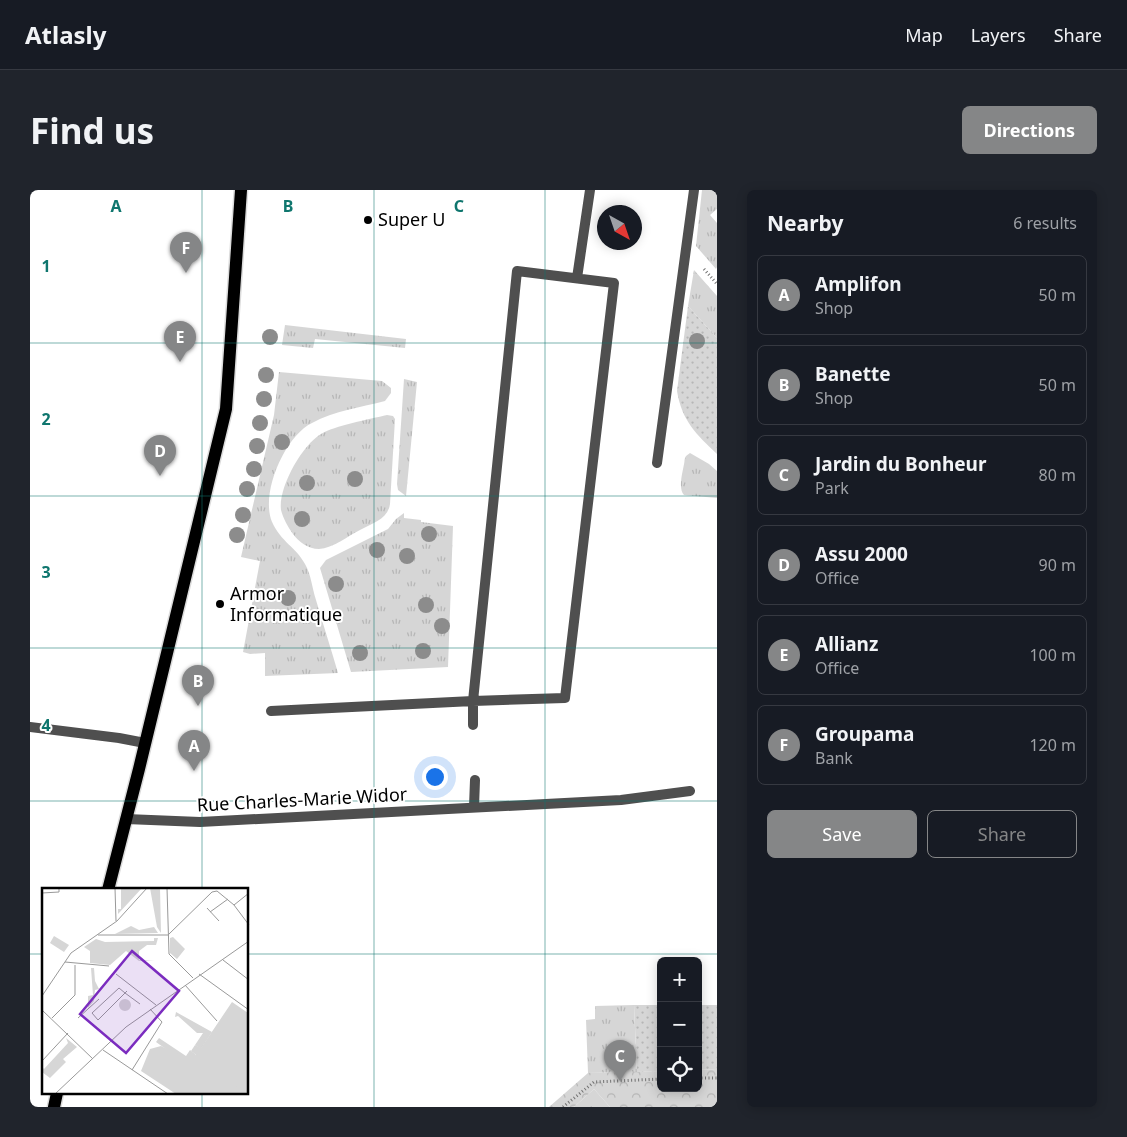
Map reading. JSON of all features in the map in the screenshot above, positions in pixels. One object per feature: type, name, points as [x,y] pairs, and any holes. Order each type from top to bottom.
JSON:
[{"type":"main road","points":[[109,888],[226,409],[241,190]]},
{"type":"main road","points":[[54,1107],[58,1094]]},
{"type":"street","points":[[577,278],[590,190]]},
{"type":"street","points":[[657,462],[694,190]]},
{"type":"street","points":[[272,711],[472,701],[565,698],[614,283],[517,271],[472,701],[473,725]]},
{"type":"street","points":[[30,727],[119,738],[145,744]]},
{"type":"street","points":[[474,807],[475,780]]},
{"type":"street","name":"Rue Charles-Marie Widor","points":[[126,819],[200,822],[621,800],[690,791]]},
{"type":"path","points":[[702,1078],[717,1078]]},
{"type":"path","points":[[562,1107],[594,1082],[657,1079]]},
{"type":"green space","points":[[702,190],[717,190],[717,209],[710,215],[717,223],[716,269],[696,246]]},
{"type":"green space","points":[[694,270],[717,296],[717,338],[688,306]]},
{"type":"green space","points":[[688,306],[717,338],[717,454],[691,426],[679,402],[677,391]]},
{"type":"green space","points":[[285,325],[406,339],[405,348],[315,339],[313,348],[282,345]]},
{"type":"green space","points":[[279,372],[382,381],[391,388],[391,393],[385,401],[329,415],[302,430],[284,452],[277,466],[269,496],[269,510],[272,522],[280,535],[301,558],[309,572],[338,673],[265,676],[265,653],[250,654],[243,652],[260,561],[241,557],[274,415]]},
{"type":"green space","points":[[404,379],[417,382],[406,496],[398,490],[397,484]]},
{"type":"green space","points":[[387,415],[393,416],[395,419],[389,509],[375,523],[330,546],[319,549],[311,548],[298,540],[284,519],[281,501],[287,479],[306,447],[321,434],[334,428]]},
{"type":"green space","points":[[690,453],[717,471],[717,498],[684,495],[682,492],[681,483],[685,458]]},
{"type":"green space","points":[[404,513],[404,518],[453,526],[448,667],[351,672],[320,568],[326,560],[388,529]]},
{"type":"green space","points":[[634,1005],[637,1072],[588,1073],[586,1020],[595,1019],[595,1006]]},
{"type":"green space","points":[[634,1005],[657,1005],[657,1071],[637,1072]]},
{"type":"green space","points":[[702,1005],[717,1005],[717,1069],[702,1070]]},
{"type":"green space","points":[[717,1069],[717,1107],[610,1107],[594,1089],[574,1107],[549,1107],[588,1073],[657,1071],[657,1092],[702,1092],[702,1070]]},
{"type":"green space","points":[[594,1089],[610,1107],[574,1107]]},
{"type":"place","name":"Super U","points":[[368,220]]},
{"type":"place","name":"Groupama","points":[[186,273]]},
{"type":"place","name":"Allianz","points":[[180,362]]},
{"type":"place","name":"Assu 2000","points":[[160,476]]},
{"type":"place","name":"Armor Informatique","points":[[220,604]]},
{"type":"place","name":"Banette","points":[[198,706]]},
{"type":"place","name":"Amplifon","points":[[194,771]]},
{"type":"place","name":"Jardin du Bonheur","points":[[620,1081]]}]
